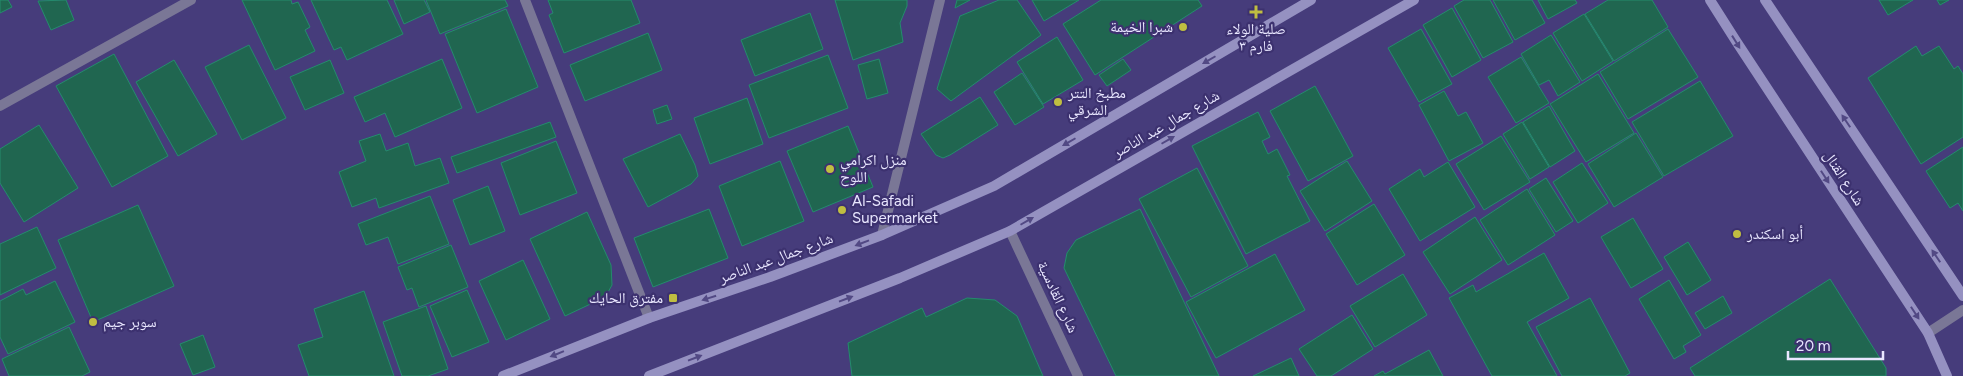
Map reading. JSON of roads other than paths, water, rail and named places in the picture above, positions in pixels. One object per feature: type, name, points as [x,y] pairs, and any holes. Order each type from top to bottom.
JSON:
[{"type":"main road","name":"شارع جمال عبد الناصر","points":[[503,376],[648,318],[770,277],[882,235],[994,186],[1311,0]]},
{"type":"main road","name":"شارع جمال عبد الناصر","points":[[649,376],[900,278],[1010,231],[1414,0]]},
{"type":"main road","name":"شارع القنال","points":[[1710,0],[1928,332],[1947,376]]},
{"type":"main road","points":[[1765,0],[1963,296]]},
{"type":"street","points":[[0,106],[191,0]]},
{"type":"street","points":[[525,0],[648,318]]},
{"type":"street","points":[[882,235],[940,0]]},
{"type":"street","name":"شارع القادسية","points":[[1010,231],[1078,376]]},
{"type":"street","points":[[1928,332],[1963,310]]},
{"type":"place","name":"صلية الولاء فارم ٣","points":[[1256,12]]},
{"type":"place","name":"شبرا الخيمة","points":[[1183,27]]},
{"type":"place","name":"مطبخ التتر الشرقي","points":[[1058,102]]},
{"type":"place","name":"منزل اكرامي اللوح","points":[[830,169]]},
{"type":"place","name":"Al-Safadi Supermarket","points":[[842,210]]},
{"type":"place","name":"أبو اسكندر","points":[[1737,234]]},
{"type":"place","name":"مفترق الحايك","points":[[673,298]]},
{"type":"place","name":"سوبر جيم","points":[[93,322]]}]
